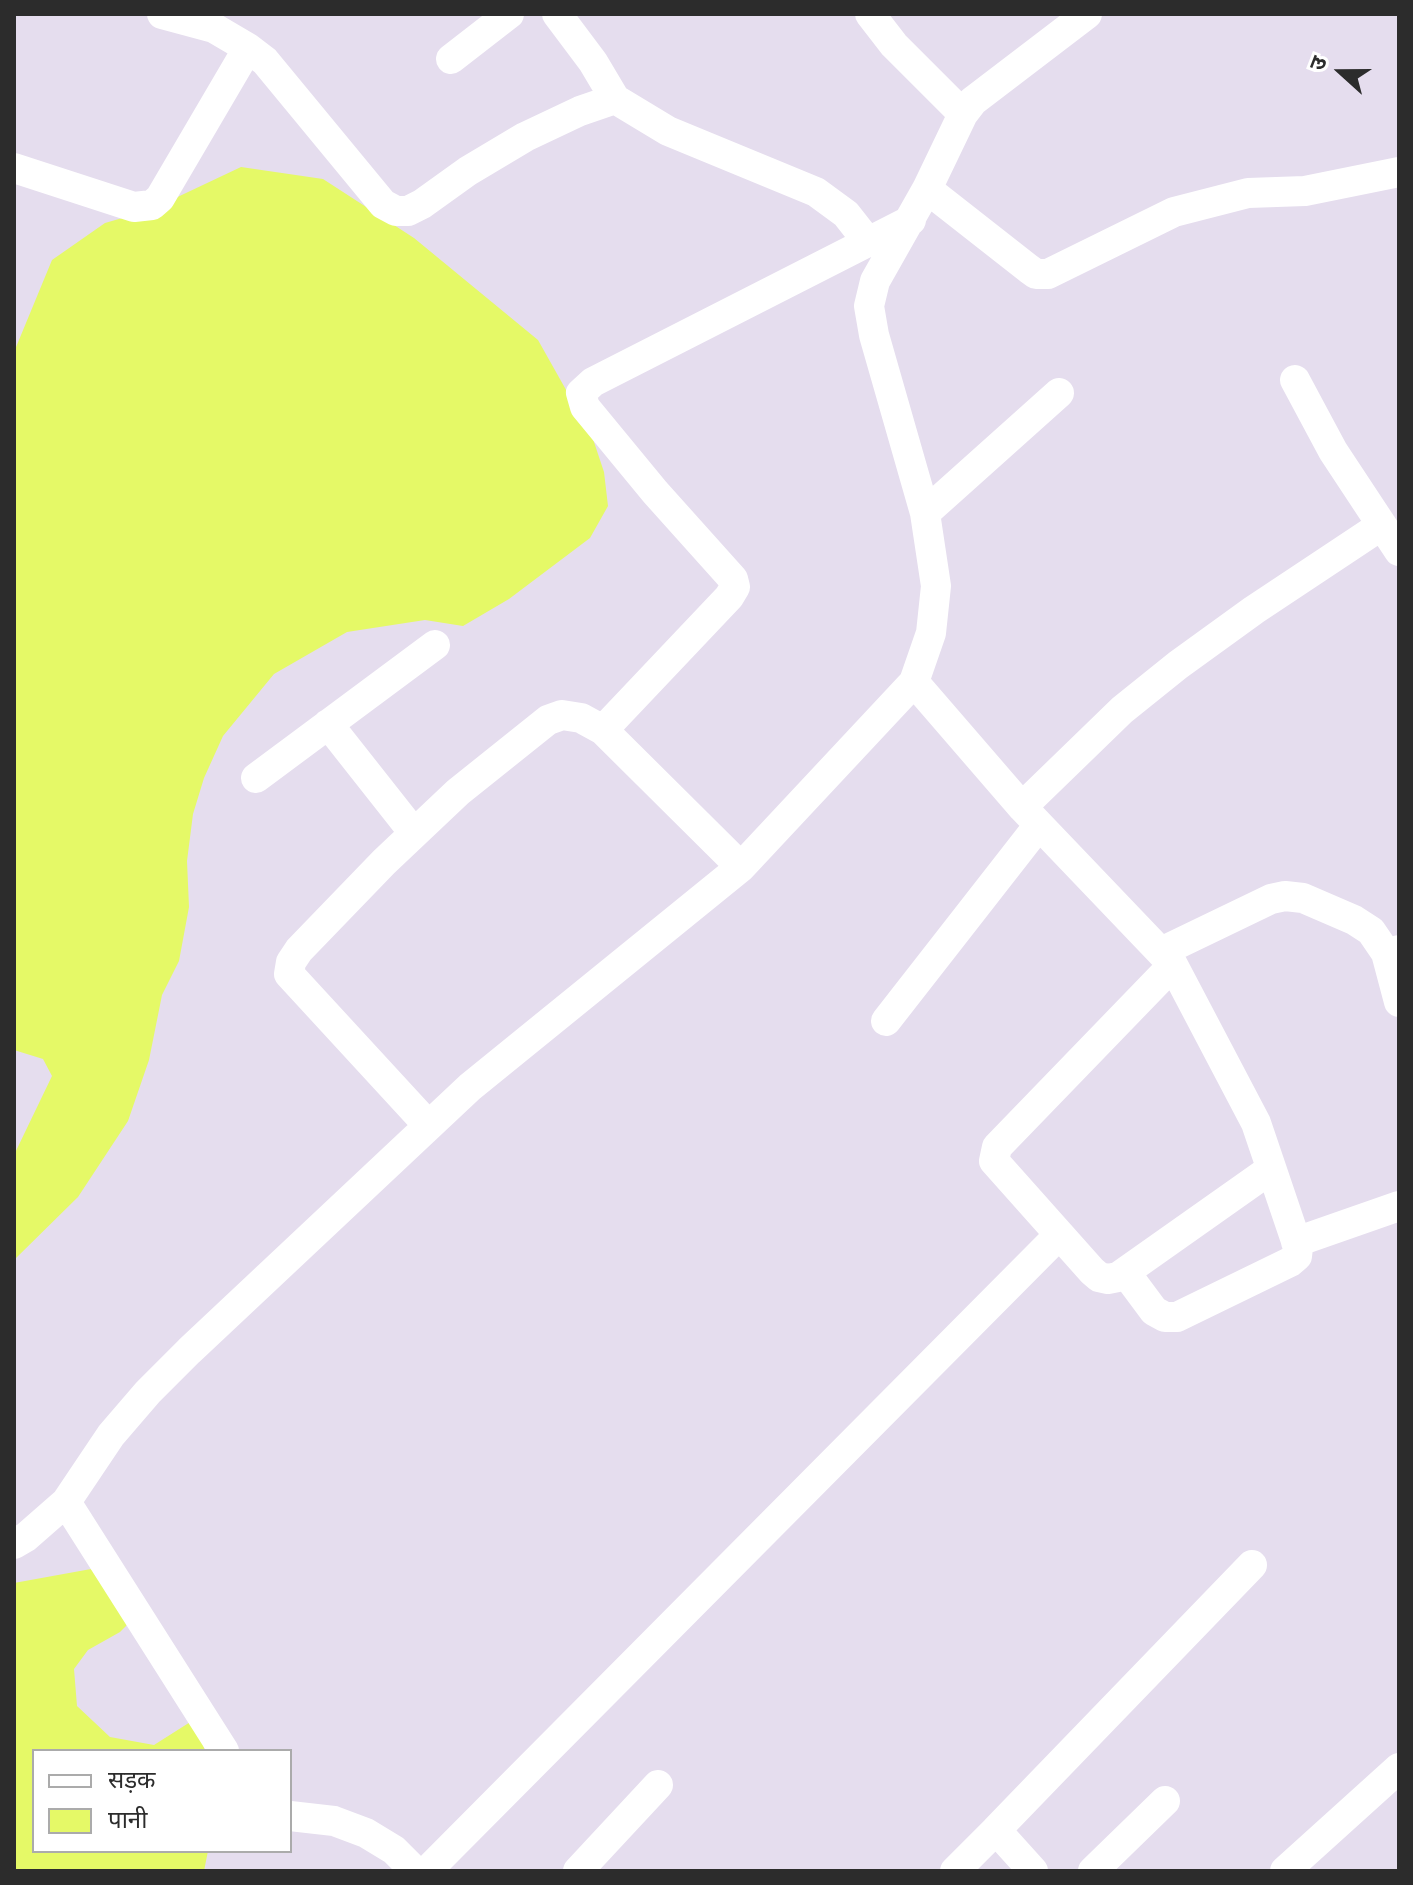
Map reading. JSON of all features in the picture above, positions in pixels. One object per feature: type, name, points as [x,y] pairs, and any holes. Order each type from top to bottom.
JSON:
[{"type":"street","points":[[162,14],[217,21],[265,61],[383,204],[396,211],[408,211],[422,204],[468,171],[525,137],[580,111],[615,99]]},
{"type":"street","points":[[451,59],[509,14]]},
{"type":"street","points":[[557,14],[593,62],[615,99],[668,131],[816,192],[846,214],[868,242]]},
{"type":"street","points":[[870,14],[894,45],[963,114]]},
{"type":"street","points":[[14,1544],[66,1502],[111,1435],[148,1392],[470,1087],[741,867],[914,682],[931,633],[936,586],[925,513],[874,335],[869,306],[875,281],[911,220],[963,114],[973,101],[1087,14]]},
{"type":"street","points":[[14,168],[134,207],[152,205],[160,198],[248,48]]},
{"type":"street","points":[[927,189],[1036,274],[1048,274],[1174,212],[1248,193],[1305,191],[1399,172]]},
{"type":"street","points":[[603,730],[735,587],[733,579],[585,407],[581,393],[593,382],[911,220]]},
{"type":"street","points":[[1295,380],[1333,451],[1399,551]]},
{"type":"street","points":[[925,513],[1059,393]]},
{"type":"street","points":[[886,1021],[1031,816],[1122,710],[1254,610],[1382,525]]},
{"type":"street","points":[[256,778],[435,645]]},
{"type":"street","points":[[914,682],[1031,816],[1167,959],[1256,1123],[1296,1242],[1297,1256],[1290,1262],[1177,1317],[1165,1317],[1154,1311],[1125,1272]]},
{"type":"street","points":[[428,1125],[289,974],[291,962],[299,950],[458,792],[548,720],[562,715],[581,718],[603,730],[741,867]]},
{"type":"street","points":[[328,724],[414,833]]},
{"type":"street","points":[[1271,1169],[1125,1272],[1108,1279],[1099,1277],[1000,1170],[994,1161],[994,1153],[1167,959],[1271,899],[1285,896],[1303,898],[1354,920],[1371,931],[1392,952],[1399,1002]]},
{"type":"street","points":[[1296,1242],[1399,1206]]},
{"type":"street","points":[[427,1871],[1059,1235]]},
{"type":"street","points":[[66,1502],[223,1749]]},
{"type":"street","points":[[955,1871],[1252,1565]]},
{"type":"street","points":[[1285,1871],[1399,1768]]},
{"type":"street","points":[[578,1871],[658,1785]]},
{"type":"street","points":[[1093,1871],[1165,1801]]},
{"type":"street","points":[[292,1816],[334,1821],[366,1833],[394,1850],[415,1871]]},
{"type":"street","points":[[996,1830],[1033,1871]]},
{"type":"water","points":[[241,167],[323,179],[414,238],[538,340],[592,436],[604,472],[608,506],[590,538],[509,599],[463,626],[425,620],[347,632],[274,674],[223,736],[204,778],[193,814],[187,861],[189,907],[179,961],[162,995],[149,1060],[128,1121],[78,1197],[14,1260],[14,1155],[52,1076],[43,1059],[14,1050],[14,352],[52,260],[105,223],[150,210]]},
{"type":"water","points":[[91,1569],[136,1616],[120,1632],[88,1650],[74,1669],[77,1706],[110,1737],[154,1745],[195,1719],[204,1749],[32,1749],[32,1853],[208,1853],[204,1871],[14,1871],[14,1583]]}]
